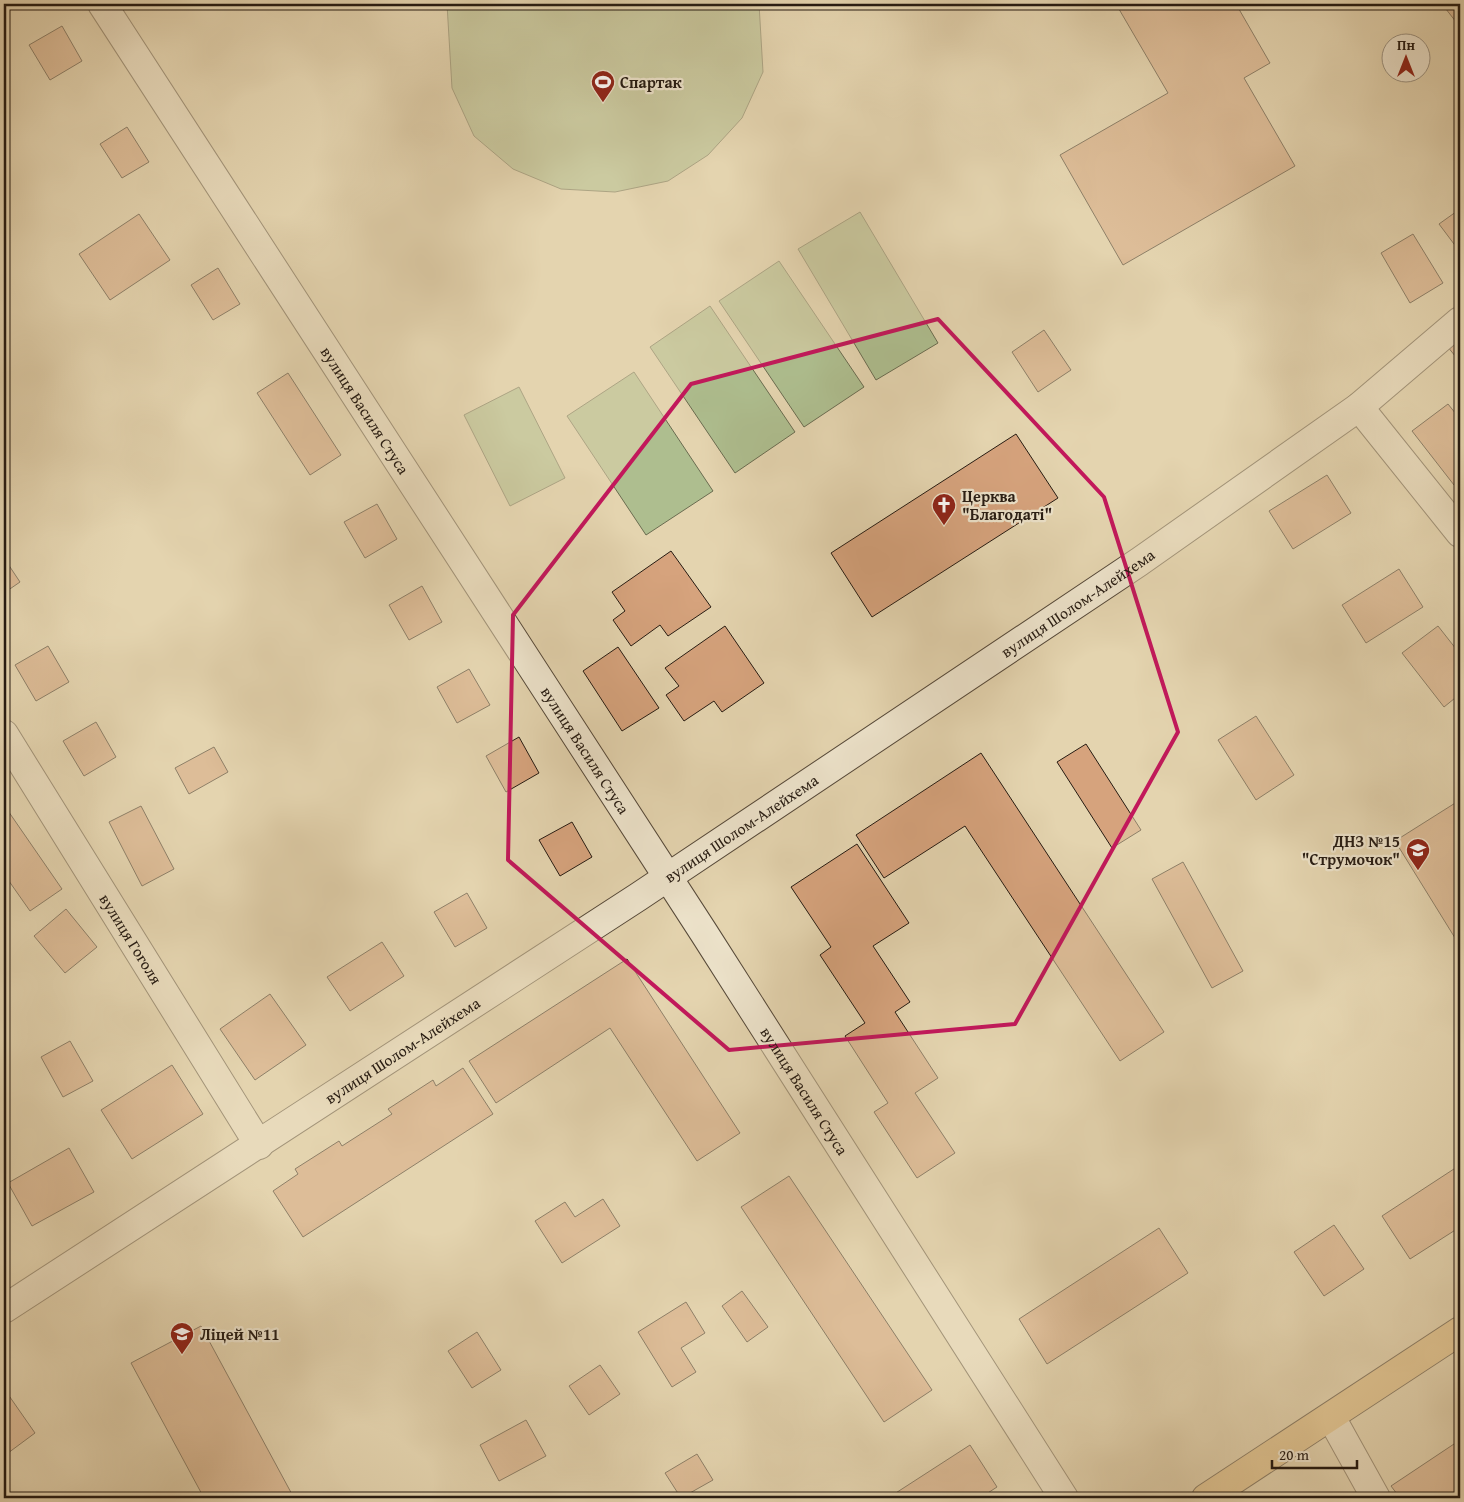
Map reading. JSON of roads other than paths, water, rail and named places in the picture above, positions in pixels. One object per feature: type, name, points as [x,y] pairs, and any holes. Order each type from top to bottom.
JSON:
[{"type":"highway","points":[[1206,1498],[1331,1418],[1460,1331]]},
{"type":"street","name":"вулиця Василя Стуса","points":[[102,4],[882,1209],[1064,1498]]},
{"type":"street","name":"вулиця Шолом-Алейхема","points":[[4,1309],[668,878],[1139,562],[1359,407],[1460,321]]},
{"type":"street","points":[[1359,407],[1460,533]]},
{"type":"street","name":"вулиця Гоголя","points":[[4,734],[259,1145]]},
{"type":"street","points":[[1331,1418],[1376,1498]]},
{"type":"place","name":"Спартак","points":[[603,103]]},
{"type":"place","name":"Церква \"Благодаті\"","points":[[944,526]]},
{"type":"place","name":"ДНЗ №15 \"Струмочок\"","points":[[1418,871]]},
{"type":"place","name":"Ліцей №11","points":[[182,1355]]}]
